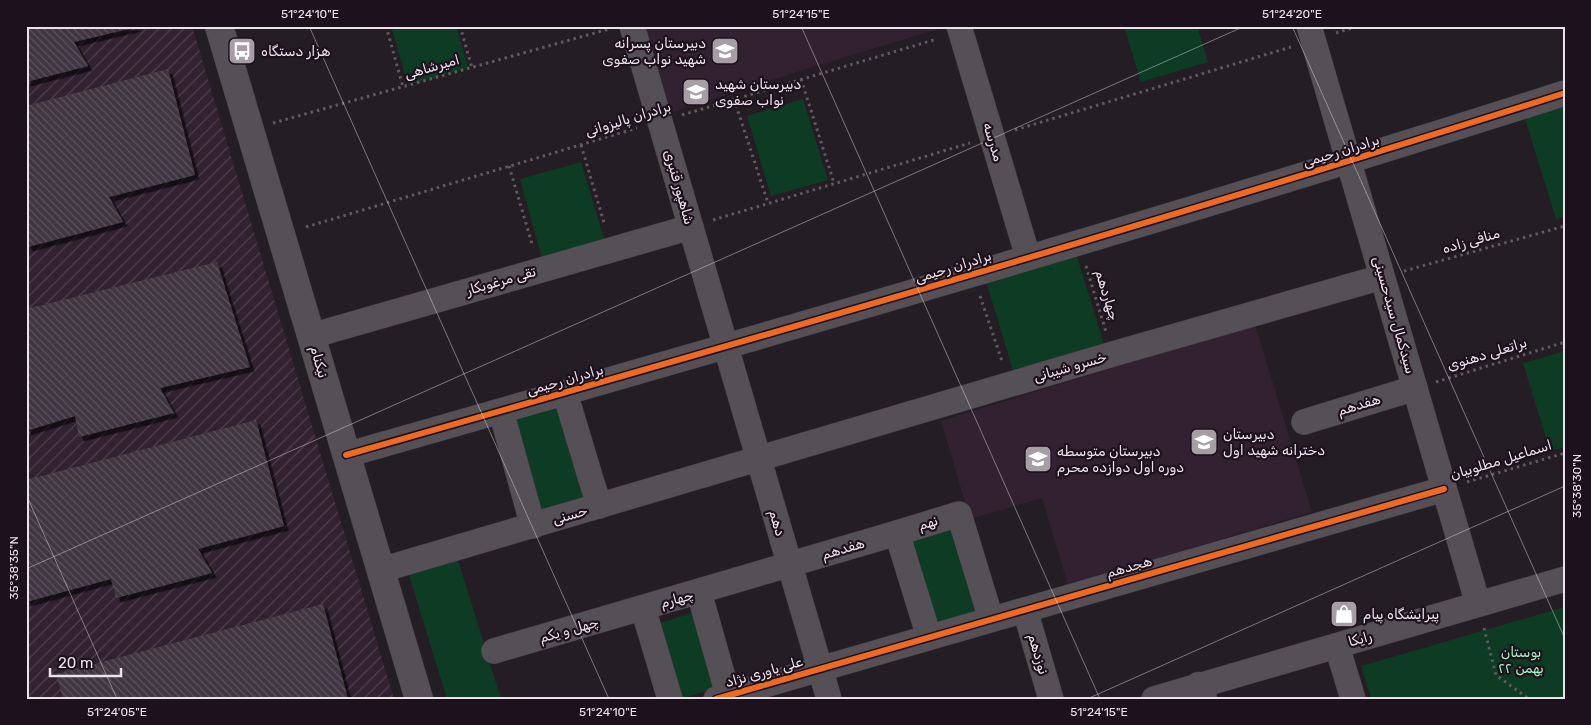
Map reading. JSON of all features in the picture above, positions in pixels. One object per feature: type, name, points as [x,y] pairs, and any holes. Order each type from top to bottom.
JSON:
[{"type":"street","name":"نیکنام","points":[[220,26],[419,699]]},
{"type":"street","name":"سیدکمال سیدحسینی","points":[[1309,26],[1478,604]]},
{"type":"street","name":"شاهپور قنبری","points":[[621,28],[660,121],[726,347]]},
{"type":"street","name":"مدرسه","points":[[960,29],[1028,257]]},
{"type":"street","name":"برادران رحیمی","points":[[346,455],[726,347],[973,274],[1349,162],[1565,93]]},
{"type":"street","name":"تقی مرغوبکار","points":[[312,336],[691,226]]},
{"type":"street","name":"خسرو شیبانی","points":[[759,459],[1009,384],[1382,277]]},
{"type":"street","name":"دهم","points":[[726,347],[829,699]]},
{"type":"street","name":"هفدهم","points":[[1304,422],[1415,388]]},
{"type":"street","points":[[565,393],[599,506]]},
{"type":"street","points":[[501,411],[533,526]]},
{"type":"street","name":"حسنی","points":[[381,570],[759,459]]},
{"type":"street","name":"هجدهم","points":[[820,669],[1444,489]]},
{"type":"street","name":"نهم","points":[[897,533],[959,514],[991,619]]},
{"type":"street","name":"هفدهم","points":[[790,566],[897,533]]},
{"type":"street","points":[[897,533],[929,637]]},
{"type":"street","points":[[699,592],[790,566]]},
{"type":"street","name":"رایکا","points":[[1154,699],[1201,692],[1337,646],[1565,579]]},
{"type":"street","name":"چهارم","points":[[670,699],[643,608],[699,592],[722,697]]},
{"type":"street","name":"چهل و یکم","points":[[494,651],[643,608]]},
{"type":"street","name":"نوزدهم","points":[[1026,610],[1051,699]]},
{"type":"street","points":[[1337,646],[1353,699]]},
{"type":"street","name":"علی یاوری نژاد","points":[[722,697],[820,669]]},
{"type":"path","points":[[386,26],[404,87]]},
{"type":"path","points":[[460,26],[472,68]]},
{"type":"path","points":[[801,80],[834,184]]},
{"type":"path","points":[[734,99],[768,204]]},
{"type":"path","points":[[581,145],[612,249]]},
{"type":"path","points":[[509,166],[539,270]]},
{"type":"path","points":[[973,274],[1009,384]]},
{"type":"path","points":[[1478,604],[1496,676],[1529,699]]},
{"type":"shaded area","points":[[26,26],[192,26],[394,699],[26,699]]},
{"type":"shaded area","name":"دبیرستان شهید نواب صفوی","points":[[638,26],[948,26],[663,115]]},
{"type":"shaded area","points":[[1255,324],[1312,512],[1068,585],[1042,498],[970,519],[941,421]]},
{"type":"green space","points":[[391,26],[456,26],[468,68],[408,85]]},
{"type":"green space","points":[[1124,26],[1197,26],[1208,62],[1141,82]]},
{"type":"green space","points":[[803,99],[828,180],[771,196],[747,116]]},
{"type":"green space","points":[[1565,106],[1565,217],[1556,219],[1525,119]]},
{"type":"green space","points":[[581,162],[606,245],[543,262],[520,179]]},
{"type":"green space","points":[[1075,250],[1106,351],[1015,377],[985,278]]},
{"type":"green space","points":[[1565,351],[1565,447],[1550,451],[1523,363]]},
{"type":"green space","points":[[562,402],[591,498],[535,515],[507,418]]},
{"type":"green space","points":[[958,520],[986,612],[930,630],[902,538]]},
{"type":"green space","points":[[458,560],[501,699],[447,699],[409,575]]},
{"type":"green space","name":"بوستان ۲۲ بهمن","points":[[1565,607],[1565,699],[1371,699],[1361,666]]},
{"type":"green space","points":[[698,611],[720,687],[680,699],[654,625]]},
{"type":"building","points":[[26,26],[137,27],[74,42],[88,66],[26,82]]},
{"type":"building","points":[[168,69],[195,175],[109,197],[123,222],[28,247],[26,241],[26,106]]},
{"type":"building","points":[[217,262],[250,367],[160,388],[174,413],[79,437],[75,416],[26,431],[26,309]]},
{"type":"building","points":[[256,420],[284,526],[198,549],[212,573],[116,598],[111,579],[26,602],[26,480]]},
{"type":"building","points":[[323,604],[348,699],[63,699],[56,674]]},
{"type":"cycle path","points":[[346,455],[1109,234],[1565,93]]},
{"type":"cycle path","points":[[716,699],[1444,489]]},
{"type":"place","name":"هزار دستگاه","points":[[242,51]]},
{"type":"place","name":"دبیرستان پسرانه شهید نواب صفوی","points":[[725,51]]},
{"type":"place","name":"دبیرستان شهید نواب صفوی","points":[[696,92]]},
{"type":"place","name":"دبيرستان دخترانه شهید اول","points":[[1204,442]]},
{"type":"place","name":"دبیرستان متوسطه دوره اول دوازده محرم","points":[[1038,459]]},
{"type":"place","name":"پیرایشگاه پیام","points":[[1344,614]]}]
